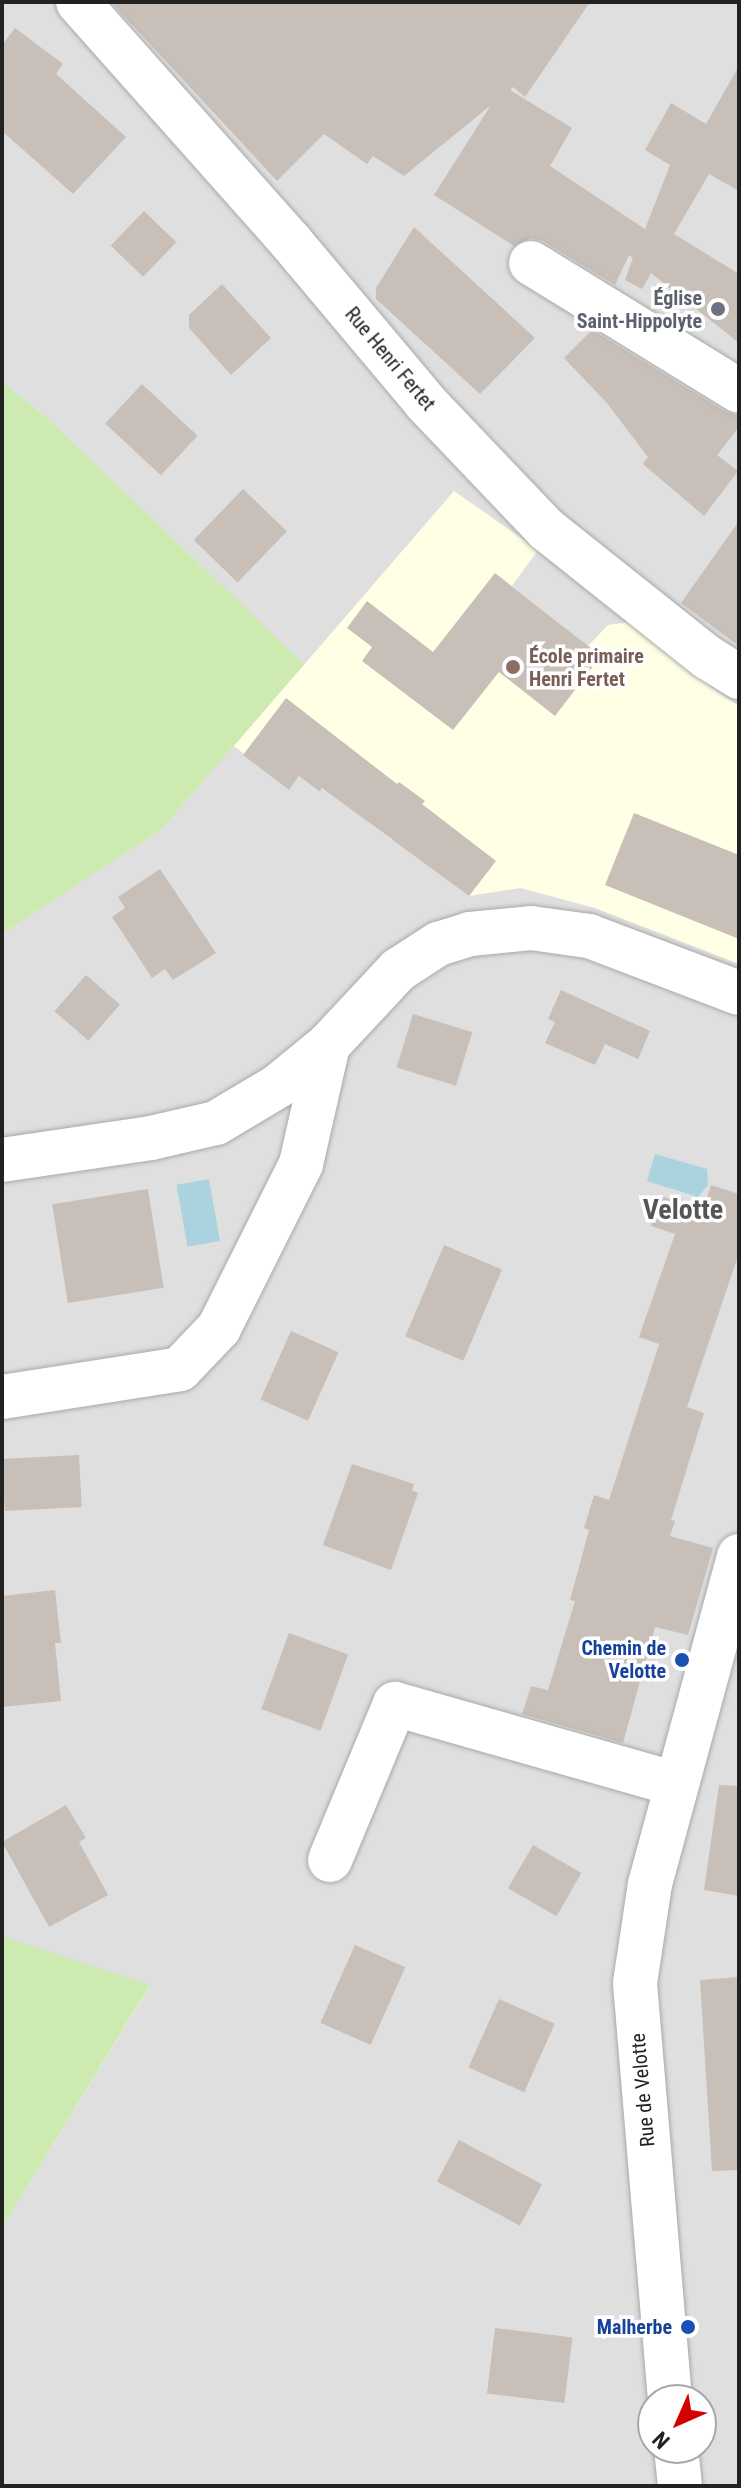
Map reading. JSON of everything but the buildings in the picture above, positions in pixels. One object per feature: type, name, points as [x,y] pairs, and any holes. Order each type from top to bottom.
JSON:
[{"type":"street","name":"Rue Henri Fertet","points":[[78,2],[291,242],[426,403],[546,529],[707,657],[739,677]]},
{"type":"street","points":[[531,263],[739,391]]},
{"type":"street","points":[[2,1160],[151,1138],[216,1123],[278,1086],[328,1045],[398,970],[438,944],[470,934],[531,928],[589,936],[739,993]]},
{"type":"street","points":[[2,1397],[180,1369],[219,1328],[301,1164],[328,1045]]},
{"type":"street","name":"Rue de Velotte","points":[[669,2384],[635,1983],[650,1884],[739,1556]]},
{"type":"street","points":[[330,1860],[395,1704],[675,1784]]},
{"type":"street","points":[[678,2464],[680,2486]]},
{"type":"shaded area","points":[[2,2],[739,2],[739,2486],[2,2486],[2,2228],[150,1986],[2,1936],[2,934],[161,830],[303,664],[45,416],[2,382]]},
{"type":"shaded area","points":[[454,491],[538,550],[512,586],[588,646],[608,625],[636,621],[711,687],[739,706],[739,964],[595,908],[520,888],[469,896],[394,838],[392,840],[368,822],[370,820],[325,784],[320,792],[299,776],[289,790],[234,746]]},
{"type":"green space","points":[[2,382],[45,416],[304,664],[161,830],[2,934]]},
{"type":"green space","points":[[2,1936],[150,1985],[2,2228]]},
{"type":"water","points":[[655,1154],[707,1169],[708,1185],[698,1197],[647,1181]]},
{"type":"water","points":[[209,1179],[220,1241],[187,1247],[177,1185]]},
{"type":"place","name":"Église Saint-Hippolyte","points":[[718,309]]},
{"type":"place","name":"École primaire Henri Fertet","points":[[513,667]]},
{"type":"place","name":"Chemin de Velotte","points":[[682,1660]]},
{"type":"place","name":"Malherbe","points":[[688,2327]]},
{"type":"district","name":"Velotte","points":[[683,1210]]}]
